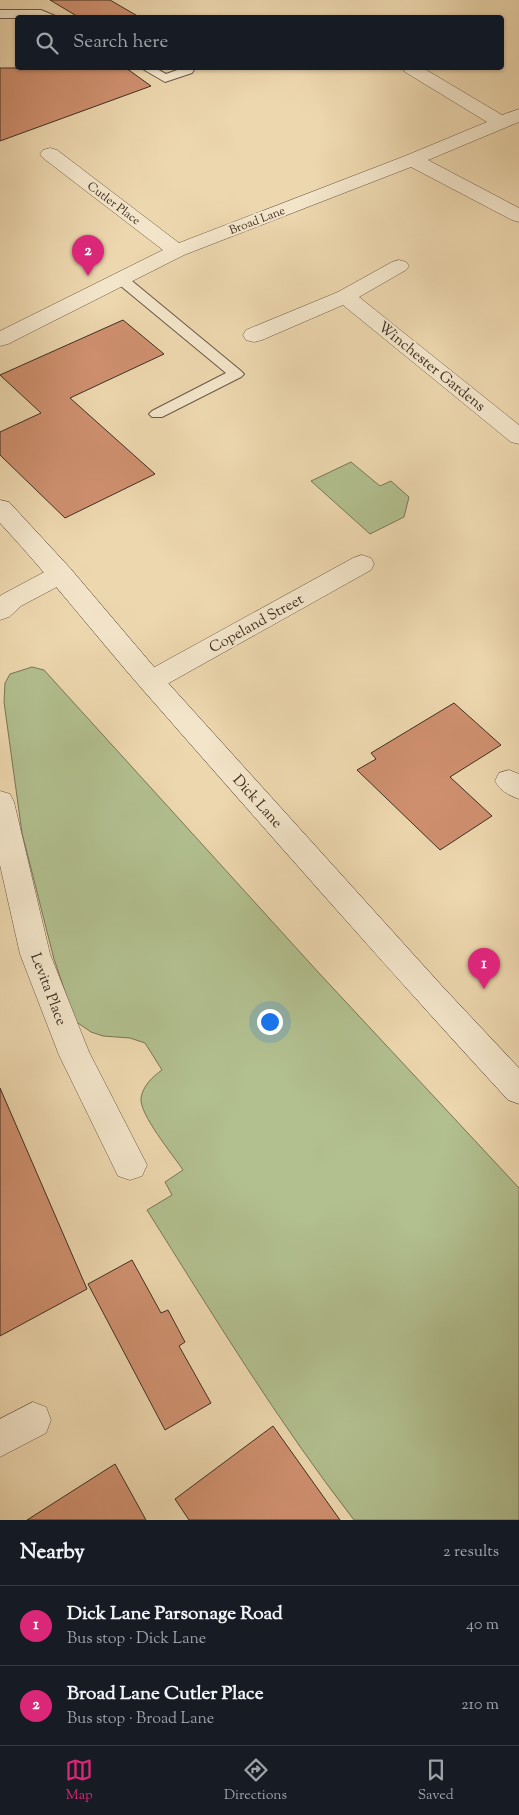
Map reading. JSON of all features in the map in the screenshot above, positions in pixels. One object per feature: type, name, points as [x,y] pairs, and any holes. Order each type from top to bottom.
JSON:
[{"type":"street","points":[[414,70],[500,122]]},
{"type":"street","name":"Broad Lane","points":[[0,339],[177,251],[412,160],[519,115]]},
{"type":"street","name":"Cutler Place","points":[[50,154],[177,251]]},
{"type":"street","points":[[412,160],[519,216]]},
{"type":"street","points":[[254,335],[345,296],[398,266]]},
{"type":"street","name":"Winchester Gardens","points":[[345,296],[519,437]]},
{"type":"street","name":"Dick Lane","points":[[0,508],[61,574],[151,682],[431,995],[519,1090]]},
{"type":"street","name":"Copeland Street","points":[[151,682],[362,564]]},
{"type":"street","points":[[0,610],[12,600],[61,574]]},
{"type":"street","name":"Levita Place","points":[[0,802],[35,954],[75,1055],[130,1165]]},
{"type":"street","points":[[0,1439],[33,1420]]},
{"type":"lane","points":[[0,14],[44,15]]},
{"type":"lane","points":[[151,70],[165,78],[188,70]]},
{"type":"lane","points":[[121,278],[236,374],[157,414]]},
{"type":"green space","points":[[351,462],[380,486],[391,481],[409,497],[404,517],[370,534],[311,481]]},
{"type":"green space","points":[[32,667],[44,670],[318,972],[519,1188],[519,1520],[354,1520],[273,1407],[147,1210],[172,1195],[165,1182],[183,1170],[151,1124],[142,1105],[141,1098],[146,1086],[162,1070],[145,1043],[130,1038],[103,1036],[91,1032],[75,1021],[54,959],[22,833],[4,702],[5,683],[10,674]]},
{"type":"building","points":[[50,0],[110,0],[136,15],[75,15]]},
{"type":"building","points":[[0,68],[15,68],[15,70],[129,70],[151,86],[0,141]]},
{"type":"building","points":[[123,320],[164,354],[70,398],[155,474],[65,518],[0,455],[0,432],[41,413],[0,375]]},
{"type":"building","points":[[454,703],[501,745],[450,777],[492,816],[440,850],[357,770],[376,759],[371,753]]},
{"type":"building","points":[[0,1088],[87,1289],[0,1336]]},
{"type":"building","points":[[132,1260],[161,1313],[168,1310],[185,1342],[179,1346],[211,1403],[165,1430],[88,1284]]},
{"type":"building","points":[[273,1426],[340,1520],[189,1520],[175,1499]]},
{"type":"building","points":[[115,1464],[146,1520],[27,1520]]},
{"type":"place","name":"Broad Lane Cutler Place","points":[[88,276]]},
{"type":"place","name":"Dick Lane Parsonage Road","points":[[484,989]]}]
